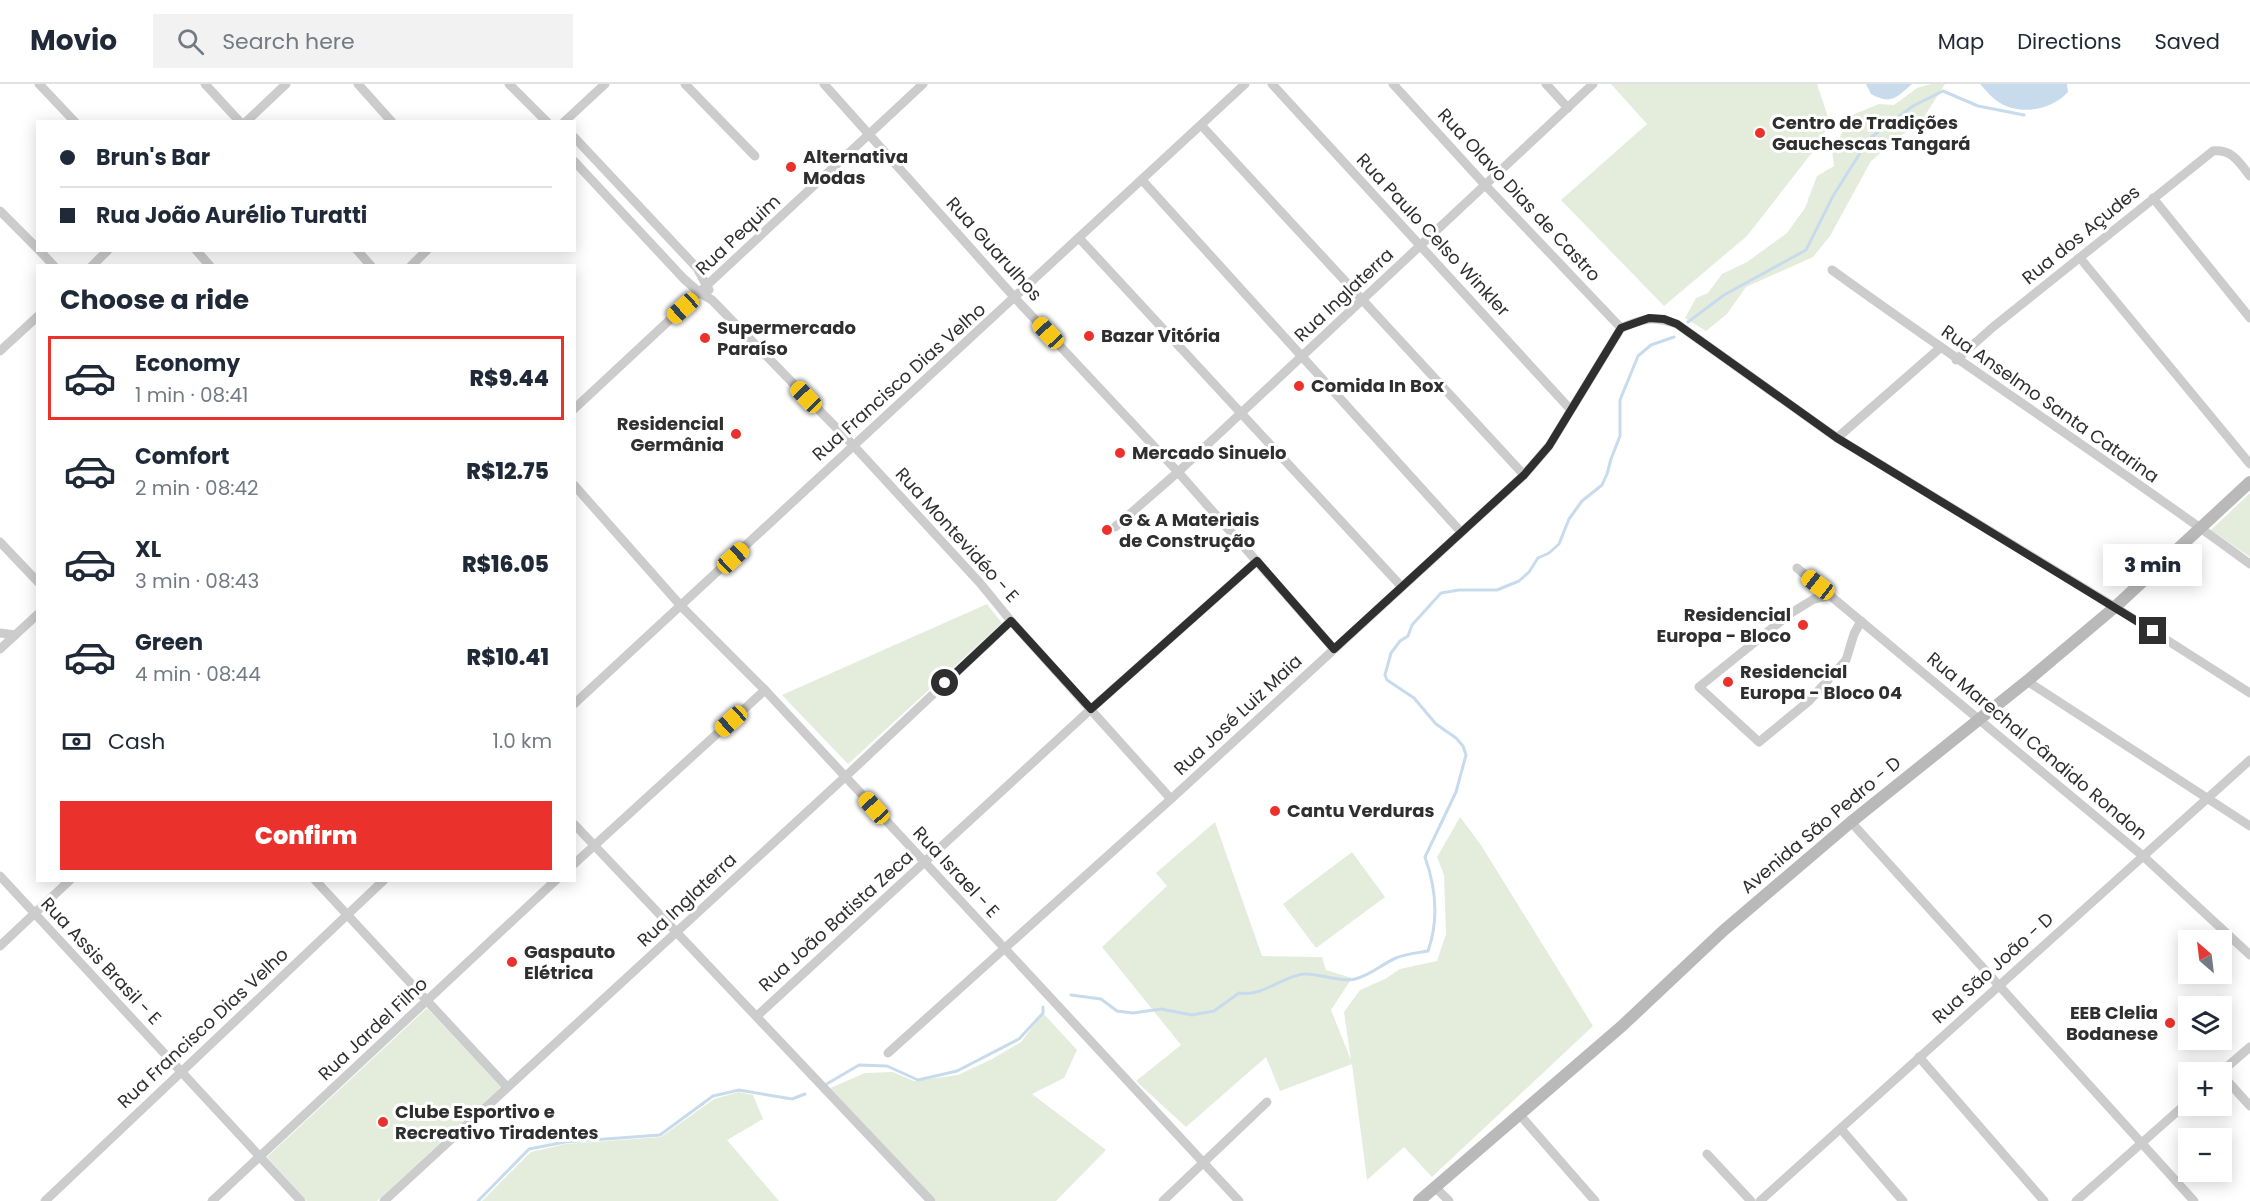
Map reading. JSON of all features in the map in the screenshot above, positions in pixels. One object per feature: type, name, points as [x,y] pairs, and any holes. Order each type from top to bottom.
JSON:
[{"type":"street","points":[[39,84],[73,120]]},
{"type":"street","points":[[205,84],[238,120]]},
{"type":"street","points":[[248,120],[286,84]]},
{"type":"street","points":[[358,84],[390,120]]},
{"type":"street","points":[[509,84],[544,120]]},
{"type":"street","points":[[566,120],[605,84]]},
{"type":"street","points":[[685,84],[755,156]]},
{"type":"street","name":"Rua Guarulhos","points":[[824,84],[1015,298],[1178,472],[1334,649]]},
{"type":"street","name":"Rua Pequim","points":[[576,407],[923,84]]},
{"type":"street","name":"Rua Francisco Dias Velho","points":[[576,702],[1245,84]]},
{"type":"street","name":"Rua Paulo Celso Winkler","points":[[1272,84],[1570,409]]},
{"type":"street","name":"Rua Olavo Dias de Castro","points":[[1393,84],[1621,328]]},
{"type":"street","points":[[1546,84],[1568,108]]},
{"type":"street","name":"Rua Inglaterra","points":[[1115,528],[1486,186],[1593,84]]},
{"type":"street","points":[[1201,125],[1524,475]]},
{"type":"street","name":"Rua Montevidéo - E","points":[[576,139],[697,268],[704,290],[712,300],[853,445],[980,583],[1011,621],[1171,799]]},
{"type":"street","name":"Rua dos Açudes","points":[[1956,360],[2213,150],[2223,150],[2232,154],[2250,176]]},
{"type":"street","name":"Rua Montevidéo - E","points":[[576,163],[684,279],[704,290]]},
{"type":"street","points":[[1142,180],[1461,532]]},
{"type":"street","points":[[2153,198],[2250,318]]},
{"type":"street","points":[[0,211],[36,248]]},
{"type":"street","points":[[1079,238],[1401,586]]},
{"type":"street","points":[[40,252],[52,264]]},
{"type":"street","points":[[94,264],[106,252]]},
{"type":"street","points":[[198,252],[208,264]]},
{"type":"street","points":[[359,252],[369,264]]},
{"type":"street","points":[[413,264],[425,252]]},
{"type":"street","points":[[2080,258],[2250,464]]},
{"type":"street","name":"Rua Anselmo Santa Catarina","points":[[1832,270],[1956,360],[2250,564]]},
{"type":"street","points":[[0,351],[36,318]]},
{"type":"street","points":[[1621,328],[1641,319],[1664,319],[1677,324],[1837,438],[2115,607],[2250,693]]},
{"type":"street","name":"Rua José Luiz Maia","points":[[888,1053],[1171,799],[1524,475],[1549,446],[1621,328]]},
{"type":"street","points":[[1837,438],[1940,348]]},
{"type":"street","name":"Avenida São Pedro - D","points":[[1419,1201],[1622,1026],[1723,931],[1851,822],[2027,681],[2115,607],[2250,482]]},
{"type":"street","name":"Rua Israel - E","points":[[576,488],[681,606],[765,690],[1239,1201]]},
{"type":"street","points":[[0,542],[36,580]]},
{"type":"street","name":"Rua João Batista Zeca","points":[[757,1016],[1091,709],[1257,561]]},
{"type":"street","name":"Rua Marechal Cândido Rondon","points":[[1797,568],[2143,856],[2250,955]]},
{"type":"street","points":[[1831,595],[1814,599],[1791,613],[1699,687],[1759,742],[1809,701],[1846,660],[1854,634],[1861,621]]},
{"type":"street","points":[[0,649],[36,616]]},
{"type":"street","name":"Rua Inglaterra","points":[[384,1201],[1011,621]]},
{"type":"street","points":[[0,633],[15,635]]},
{"type":"street","points":[[2027,681],[2250,826]]},
{"type":"street","points":[[576,862],[765,690]]},
{"type":"street","name":"Rua São João - D","points":[[1760,1201],[2250,760]]},
{"type":"street","points":[[1851,822],[2194,1201]]},
{"type":"street","points":[[576,826],[931,1201]]},
{"type":"street","name":"Rua Assis Brasil - E","points":[[0,876],[301,1201]]},
{"type":"street","points":[[0,946],[68,882]]},
{"type":"street","points":[[317,882],[507,1087]]},
{"type":"street","name":"Rua Francisco Dias Velho","points":[[45,1201],[382,882]]},
{"type":"street","name":"Rua Jardel Filho","points":[[212,1201],[554,882]]},
{"type":"street","points":[[2232,1064],[2250,1047]]},
{"type":"street","points":[[1919,1057],[2044,1201]]},
{"type":"street","points":[[2232,1086],[2250,1106]]},
{"type":"street","points":[[1163,1201],[1267,1102]]},
{"type":"street","points":[[2076,1201],[2178,1111]]},
{"type":"street","points":[[1520,1115],[1595,1201]]},
{"type":"street","points":[[1840,1129],[1903,1201]]},
{"type":"street","points":[[1707,1154],[1751,1201]]},
{"type":"street","points":[[1436,1186],[1449,1201]]},
{"type":"green space","points":[[1611,84],[1817,84],[1830,123],[1814,150],[1747,236],[1664,306],[1561,200],[1647,124]]},
{"type":"green space","points":[[1931,84],[1945,84],[1924,117],[1871,161],[1830,236],[1813,257],[1746,287],[1727,314],[1706,331],[1685,318],[1696,298],[1708,293],[1722,274],[1747,262],[1787,233],[1805,208],[1817,176],[1834,166],[1832,151],[1852,115],[1879,104],[1894,105],[1917,88]]},
{"type":"green space","points":[[2250,493],[2250,557],[2211,530]]},
{"type":"green space","points":[[987,604],[1002,623],[848,764],[782,695]]},
{"type":"green space","points":[[1460,817],[1481,845],[1593,1026],[1432,1177],[1404,1147],[1367,1180],[1352,1064],[1280,1091],[1266,1057],[1186,1127],[1136,1081],[1181,1045],[1102,947],[1167,886],[1156,873],[1215,822],[1262,956],[1322,957],[1326,970],[1352,978],[1331,1010],[1351,1060],[1344,1012],[1360,990],[1385,979],[1400,969],[1437,961],[1446,934],[1444,875],[1437,857]]},
{"type":"green space","points":[[1352,852],[1385,897],[1316,948],[1283,904]]},
{"type":"green space","name":"Clube Esportivo e Recreativo Tiradentes","points":[[427,1008],[501,1087],[377,1201],[307,1201],[267,1157]]},
{"type":"green space","points":[[1043,1013],[1077,1050],[1064,1078],[1032,1094],[1106,1150],[1056,1201],[936,1201],[830,1088],[865,1073],[893,1072],[914,1081],[958,1075],[1021,1042]]},
{"type":"green space","points":[[739,1092],[753,1095],[763,1119],[727,1140],[779,1201],[482,1201],[531,1152],[565,1144],[661,1137],[714,1099]]},
{"type":"water","points":[[1866,84],[1912,84],[1897,96],[1884,99],[1871,94]]},
{"type":"water","points":[[1980,84],[2067,84],[2068,92],[2053,104],[2024,110],[2005,106]]},
{"type":"waterway","points":[[1688,322],[1724,295],[1806,250],[1833,196],[1869,139],[1913,106],[1943,91],[1978,106],[2024,115]]},
{"type":"waterway","points":[[1071,995],[1101,999],[1117,1011],[1133,1013],[1161,1009],[1192,1015],[1214,1011],[1239,993],[1264,990],[1295,976],[1310,974],[1350,980],[1366,975],[1391,960],[1428,951],[1434,928],[1435,904],[1432,880],[1425,857],[1456,792],[1466,755],[1463,746],[1456,738],[1436,724],[1414,698],[1387,680],[1385,675],[1391,653],[1400,641],[1408,636],[1412,625],[1441,593],[1459,590],[1497,590],[1519,581],[1529,572],[1538,558],[1549,553],[1559,544],[1569,519],[1582,501],[1602,485],[1607,474],[1620,436],[1620,400],[1638,356],[1651,345],[1674,337]]},
{"type":"waterway","points":[[825,1085],[859,1065],[887,1066],[918,1080],[957,1071],[1019,1039],[1043,1013],[1043,1007]]},
{"type":"waterway","points":[[478,1201],[529,1149],[565,1142],[660,1135],[713,1096],[739,1090],[792,1099],[805,1094]]},
{"type":"place","name":"Centro de Tradições Gauchescas Tangará","points":[[1760,133]]},
{"type":"place","name":"Alternativa Modas","points":[[791,167]]},
{"type":"place","name":"Bazar Vitória","points":[[1089,336]]},
{"type":"place","name":"Supermercado Paraíso","points":[[705,338]]},
{"type":"place","name":"Comida In Box","points":[[1299,386]]},
{"type":"place","name":"Residencial Germânia","points":[[736,434]]},
{"type":"place","name":"Mercado Sinuelo","points":[[1120,453]]},
{"type":"place","name":"G & A Materiais de Construção","points":[[1107,530]]},
{"type":"place","name":"Residencial Europa - Bloco","points":[[1803,625]]},
{"type":"place","name":"Residencial Europa - Bloco 04","points":[[1728,682]]},
{"type":"place","name":"Cantu Verduras","points":[[1275,811]]},
{"type":"place","name":"Gaspauto Elétrica","points":[[512,962]]},
{"type":"place","name":"EEB Clelia Bodanese","points":[[2170,1023]]},
{"type":"place","name":"Clube Esportivo e Recreativo Tiradentes","points":[[383,1122]]},
{"type":"route","points":[[945,683],[1011,621],[1091,709],[1257,561],[1334,649],[1524,475],[1549,446],[1621,328],[1649,318],[1664,319],[1677,324],[1837,438],[2153,631]]}]
